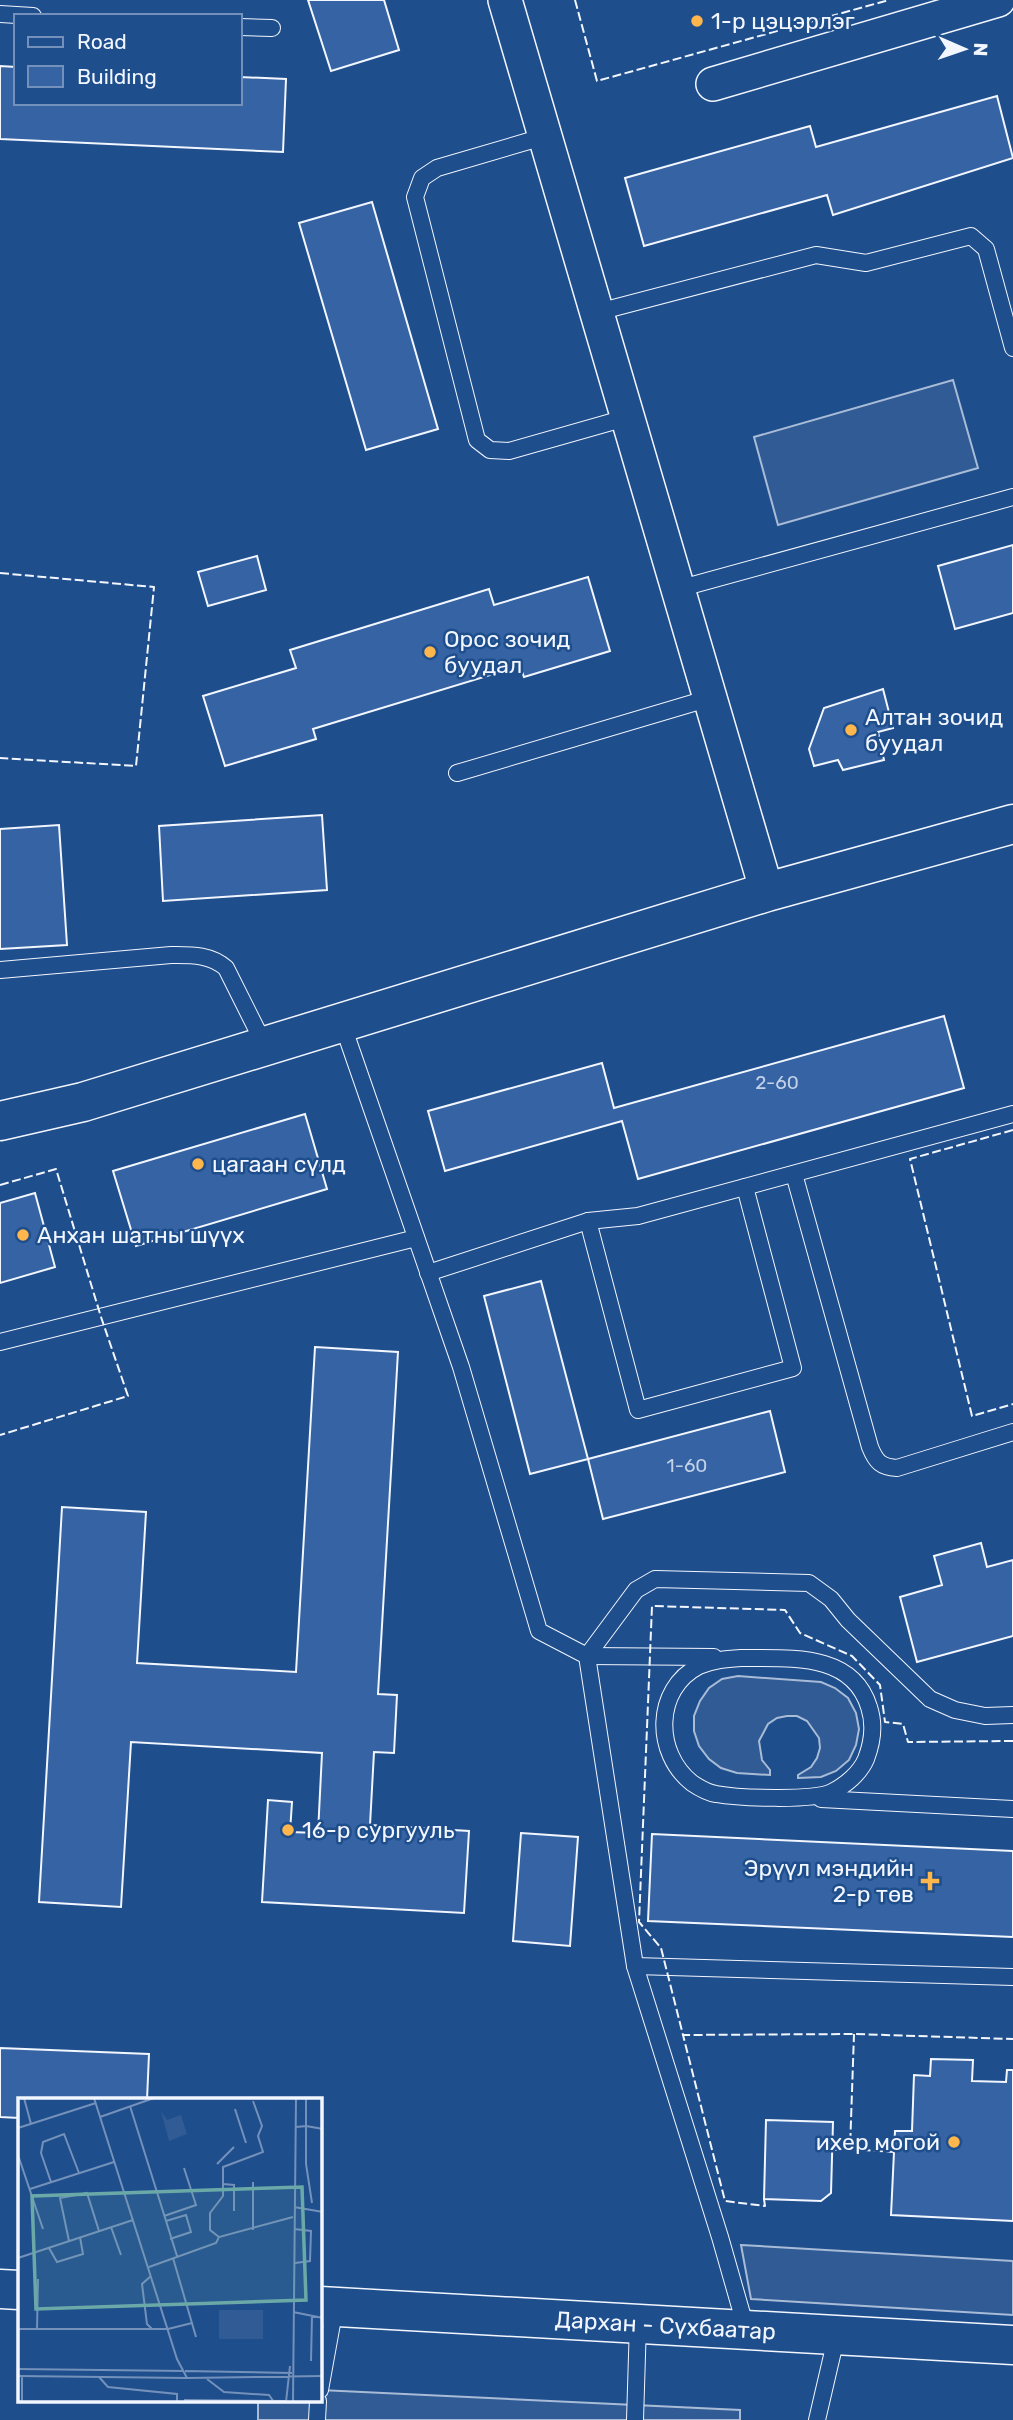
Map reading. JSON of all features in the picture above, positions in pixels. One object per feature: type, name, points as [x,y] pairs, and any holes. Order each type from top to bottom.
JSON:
[{"type":"main road","points":[[0,1121],[83,1102],[767,892],[1013,824]]},
{"type":"main road","points":[[0,2289],[18,2290]]},
{"type":"main road","name":"Дархан - Сүхбаатар","points":[[327,2306],[1013,2345]]},
{"type":"street","points":[[505,0],[767,892]]},
{"type":"street","points":[[713,84],[998,0]]},
{"type":"lane","points":[[242,27],[272,29]]},
{"type":"lane","points":[[546,136],[437,168],[422,178],[415,197],[477,440],[490,450],[509,451],[629,417]]},
{"type":"lane","points":[[598,312],[816,255],[866,263],[971,236],[986,249],[1013,348]]},
{"type":"lane","points":[[678,589],[1013,498]]},
{"type":"lane","points":[[457,773],[710,698]]},
{"type":"lane","points":[[0,970],[171,955],[194,955],[217,961],[226,968],[265,1046]]},
{"type":"lane","points":[[342,1023],[461,1367],[539,1631],[587,1656],[812,1660],[834,1666],[852,1679],[866,1698],[873,1719],[872,1741],[864,1763],[850,1780],[831,1793],[808,1798]]},
{"type":"lane","points":[[428,1273],[588,1221],[638,1216],[1013,1115]]},
{"type":"lane","points":[[794,1174],[870,1447],[876,1460],[885,1467],[897,1468],[1013,1432]]},
{"type":"lane","points":[[588,1221],[638,1410],[793,1368],[745,1187]]},
{"type":"lane","points":[[0,1342],[416,1238]]},
{"type":"lane","points":[[746,2328],[635,1966],[587,1656],[636,1590],[655,1579],[809,1583],[831,1599],[848,1620],[930,1699],[955,1710],[985,1716],[1013,1715]]},
{"type":"lane","points":[[741,1658],[718,1659],[697,1667],[679,1682],[667,1702],[663,1725],[667,1747],[677,1768],[693,1784],[714,1794],[1013,1809]]},
{"type":"lane","points":[[635,1966],[1013,1977]]},
{"type":"lane","points":[[322,2366],[327,2306]]},
{"type":"lane","points":[[635,2420],[638,2323]]},
{"type":"lane","points":[[817,2420],[837,2334]]},
{"type":"lane","points":[[317,2420],[318,2402]]},
{"type":"shaded area","points":[[953,380],[978,468],[778,525],[754,437]]},
{"type":"shaded area","points":[[738,1676],[821,1682],[835,1688],[848,1698],[856,1713],[859,1729],[849,1760],[836,1771],[821,1777],[798,1778],[798,1775],[811,1767],[820,1748],[819,1738],[807,1721],[797,1716],[777,1718],[768,1724],[759,1741],[762,1760],[770,1770],[770,1775],[737,1773],[721,1768],[709,1759],[699,1746],[694,1731],[694,1716],[709,1688],[722,1679]]},
{"type":"shaded area","points":[[741,2245],[1013,2261],[1013,2315],[751,2299]]},
{"type":"shaded area","points":[[322,2390],[740,2410],[740,2420],[258,2420],[258,2402],[322,2402]]},
{"type":"building","points":[[308,0],[384,0],[399,50],[331,71]]},
{"type":"building","points":[[0,66],[14,67],[14,105],[242,105],[242,77],[286,79],[283,152],[0,139]]},
{"type":"building","points":[[997,96],[1013,158],[833,215],[827,195],[644,246],[625,178],[810,126],[816,147]]},
{"type":"building","points":[[372,202],[438,429],[366,450],[299,223]]},
{"type":"building","points":[[1013,545],[1013,613],[955,629],[938,566]]},
{"type":"building","points":[[257,556],[266,590],[208,606],[198,572]]},
{"type":"building","points":[[588,577],[610,651],[524,677],[520,666],[313,729],[316,739],[225,766],[203,696],[296,668],[290,650],[489,589],[494,605]]},
{"type":"building","name":"Алтан зочид буудал","points":[[883,689],[893,728],[878,732],[884,760],[843,770],[838,760],[814,766],[809,749],[824,708]]},
{"type":"building","points":[[322,815],[327,890],[163,901],[159,826]]},
{"type":"building","points":[[59,825],[67,945],[0,949],[0,829]]},
{"type":"building","points":[[944,1016],[964,1088],[638,1179],[622,1121],[445,1171],[428,1111],[602,1063],[614,1108]]},
{"type":"building","points":[[305,1114],[327,1189],[136,1246],[113,1171]]},
{"type":"building","name":"Анхан шатны шүүх","points":[[35,1193],[55,1267],[0,1283],[0,1203]]},
{"type":"building","points":[[541,1281],[588,1459],[530,1474],[484,1296]]},
{"type":"building","points":[[315,1347],[398,1352],[378,1694],[397,1695],[394,1753],[374,1752],[370,1825],[469,1831],[464,1913],[262,1902],[268,1800],[292,1802],[290,1832],[318,1833],[322,1753],[131,1742],[121,1907],[39,1902],[62,1507],[146,1512],[137,1663],[296,1672]]},
{"type":"building","points":[[770,1411],[785,1472],[603,1519],[588,1459]]},
{"type":"building","points":[[981,1543],[987,1567],[1013,1560],[1013,1636],[917,1662],[900,1597],[942,1585],[934,1556]]},
{"type":"building","points":[[521,1833],[578,1837],[570,1946],[513,1941]]},
{"type":"building","name":"Эрүүл мэндийн 2-р төв","points":[[652,1834],[1013,1851],[1013,1937],[648,1921]]},
{"type":"building","points":[[0,2048],[149,2054],[147,2098],[18,2098],[18,2118],[0,2117]]},
{"type":"building","name":"ихер могой","points":[[931,2059],[973,2060],[972,2081],[1006,2082],[1007,2070],[1013,2070],[1013,2221],[891,2215],[895,2131],[912,2131],[914,2075],[930,2076]]},
{"type":"building","points":[[766,2120],[833,2122],[831,2193],[821,2201],[764,2199]]},
{"type":"fence","points":[[575,0],[597,81],[889,0]]},
{"type":"fence","points":[[0,573],[154,587],[136,766],[0,758]]},
{"type":"fence","points":[[1013,1130],[910,1159],[972,1416],[1013,1404]]},
{"type":"fence","points":[[0,1185],[56,1169],[128,1396],[0,1435]]},
{"type":"fence","points":[[1013,1741],[908,1742],[903,1724],[885,1722],[880,1685],[852,1656],[800,1633],[785,1610],[652,1606],[639,1922],[661,1948],[683,2035],[854,2034],[1013,2039]]},
{"type":"fence","points":[[832,2150],[850,2149],[854,2034]]},
{"type":"fence","points":[[686,2035],[683,2035],[725,2201],[765,2206],[764,2199]]},
{"type":"fence","points":[[850,2148],[894,2152]]},
{"type":"place","name":"1-р цэцэрлэг","points":[[697,21]]},
{"type":"place","name":"Орос зочид буудал","points":[[430,652]]},
{"type":"place","name":"Алтан зочид буудал","points":[[851,730]]},
{"type":"place","name":"цагаан сүлд","points":[[198,1164]]},
{"type":"place","name":"Анхан шатны шүүх","points":[[23,1235]]},
{"type":"place","name":"16-р сургууль","points":[[288,1830]]},
{"type":"place","name":"Эрүүл мэндийн 2-р төв","points":[[930,1881]]},
{"type":"place","name":"ихер могой","points":[[954,2142]]}]
